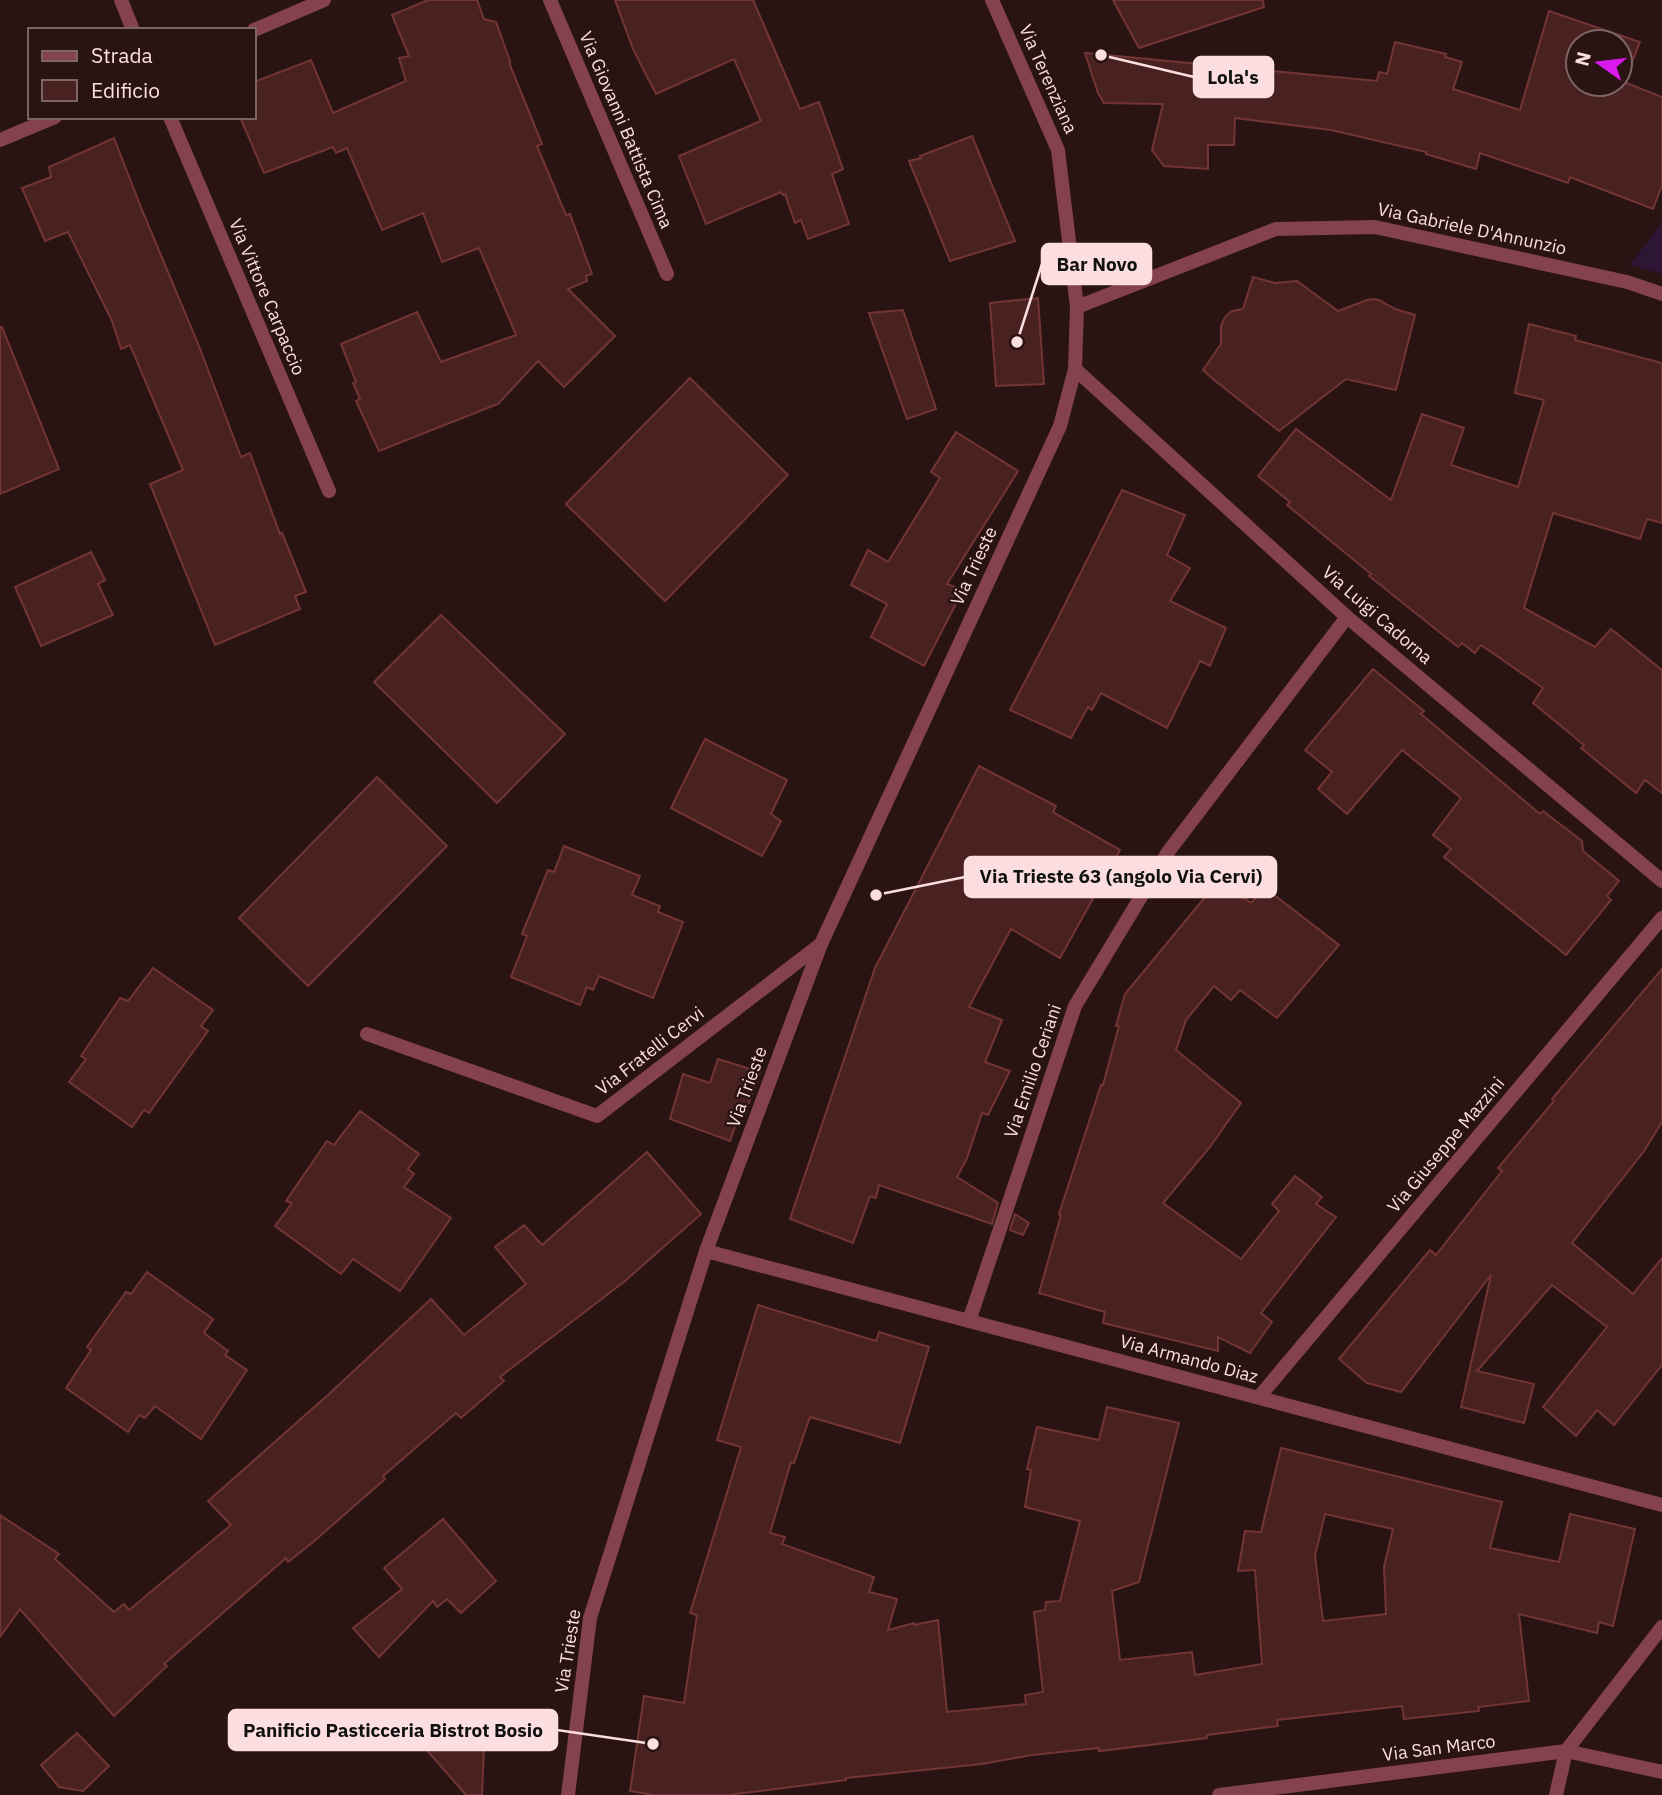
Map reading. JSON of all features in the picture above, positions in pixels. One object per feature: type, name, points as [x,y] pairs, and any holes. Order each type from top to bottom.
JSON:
[{"type":"street","points":[[121,0],[133,28]]},
{"type":"street","points":[[256,29],[324,0]]},
{"type":"street","name":"Via Giovanni Battista Cima","points":[[550,0],[667,274]]},
{"type":"street","name":"Via Terenziana","points":[[992,0],[1058,150],[1077,307],[1075,369],[1060,426]]},
{"type":"street","points":[[0,139],[50,119]]},
{"type":"street","name":"Via Vittore Carpaccio","points":[[171,119],[329,491]]},
{"type":"street","name":"Via Gabriele D'Annunzio","points":[[1077,307],[1276,229],[1363,227],[1375,227],[1614,279],[1662,294]]},
{"type":"street","name":"Via Luigi Cadorna","points":[[1075,369],[1347,617],[1662,881]]},
{"type":"street","name":"Via Trieste","points":[[568,1795],[590,1618],[706,1251],[821,944],[1060,426]]},
{"type":"street","name":"Via Emilio Ceriani","points":[[969,1321],[1075,1006],[1168,852],[1347,617]]},
{"type":"street","name":"Via Giuseppe Mazzini","points":[[1259,1397],[1662,918]]},
{"type":"street","name":"Via Fratelli Cervi","points":[[367,1034],[597,1116],[821,944]]},
{"type":"street","name":"Via Armando Diaz","points":[[706,1251],[1662,1505]]},
{"type":"street","points":[[1556,1795],[1566,1751],[1662,1627]]},
{"type":"street","name":"Via San Marco","points":[[1219,1795],[1566,1751],[1662,1772]]},
{"type":"shaded area","points":[[1662,222],[1662,274],[1630,265]]},
{"type":"building","points":[[428,0],[477,0],[484,19],[496,22],[542,144],[537,146],[566,215],[570,214],[592,274],[586,276],[587,281],[568,289],[615,336],[564,387],[538,361],[498,404],[379,451],[356,401],[360,399],[353,383],[356,382],[341,344],[417,312],[441,362],[516,335],[479,248],[442,262],[423,213],[382,230],[347,148],[336,153],[333,147],[264,173],[241,119],[256,119],[256,81],[311,60],[333,113],[406,81],[399,58],[409,56],[392,15]]},
{"type":"building","points":[[615,0],[753,0],[800,109],[819,102],[843,169],[832,174],[849,224],[808,239],[801,220],[795,223],[785,194],[781,192],[706,224],[679,156],[761,121],[734,59],[656,94],[633,49]]},
{"type":"building","points":[[1113,0],[1263,0],[1264,7],[1139,48]]},
{"type":"building","points":[[1549,11],[1599,28],[1564,28],[1564,98],[1634,98],[1634,86],[1662,97],[1662,185],[1653,209],[1570,177],[1568,183],[1480,153],[1476,169],[1426,152],[1331,130],[1235,118],[1234,145],[1208,145],[1208,169],[1164,166],[1152,150],[1163,104],[1104,103],[1085,53],[1377,81],[1379,72],[1387,74],[1395,42],[1446,54],[1445,57],[1462,62],[1453,89],[1520,110]]},
{"type":"building","points":[[1634,40],[1640,42],[1634,57]]},
{"type":"building","points":[[972,136],[1015,241],[950,261],[909,161]]},
{"type":"building","points":[[114,138],[241,457],[250,453],[280,534],[282,533],[306,592],[295,596],[300,609],[215,645],[150,484],[183,470],[130,345],[121,349],[112,321],[68,232],[45,241],[22,188],[51,177],[49,167]]},
{"type":"building","points":[[1253,277],[1275,283],[1297,281],[1338,311],[1373,299],[1415,315],[1396,390],[1346,379],[1279,431],[1214,380],[1203,370],[1221,344],[1221,326],[1225,317],[1232,311],[1243,309]]},
{"type":"building","points":[[1038,298],[1044,384],[996,386],[990,303]]},
{"type":"building","points":[[903,310],[936,409],[907,419],[869,313]]},
{"type":"building","points":[[1529,324],[1576,336],[1575,340],[1662,363],[1662,523],[1647,519],[1640,539],[1553,513],[1524,608],[1595,647],[1611,629],[1662,670],[1662,793],[1645,780],[1636,793],[1581,748],[1584,745],[1533,703],[1543,688],[1481,645],[1475,653],[1462,643],[1458,647],[1369,576],[1371,574],[1287,505],[1290,502],[1258,476],[1296,429],[1391,500],[1422,414],[1464,428],[1451,465],[1518,487],[1544,400],[1515,393]]},
{"type":"building","points":[[0,327],[59,469],[0,494]]},
{"type":"building","points":[[690,378],[788,475],[665,601],[566,504]]},
{"type":"building","points":[[956,432],[1018,471],[947,584],[963,590],[924,666],[871,637],[887,604],[851,585],[868,550],[888,562],[940,478],[931,472]]},
{"type":"building","points":[[1122,490],[1185,515],[1167,555],[1190,568],[1170,601],[1226,628],[1210,666],[1200,661],[1167,728],[1101,693],[1092,710],[1088,707],[1071,738],[1010,710]]},
{"type":"building","points":[[91,552],[105,580],[98,584],[113,615],[41,646],[15,587]]},
{"type":"building","points":[[441,615],[565,734],[497,803],[374,682]]},
{"type":"building","points":[[1373,669],[1424,711],[1421,714],[1540,814],[1543,811],[1582,841],[1583,851],[1619,881],[1607,896],[1611,900],[1566,955],[1444,857],[1451,849],[1433,835],[1461,798],[1402,750],[1347,814],[1318,789],[1332,772],[1305,750]]},
{"type":"building","points":[[705,739],[787,780],[771,814],[781,821],[762,856],[671,808]]},
{"type":"building","points":[[979,766],[1056,806],[1053,812],[1120,850],[1060,958],[1011,929],[969,1007],[1002,1020],[985,1062],[1010,1071],[988,1115],[982,1113],[967,1158],[957,1177],[998,1203],[992,1224],[879,1185],[876,1198],[870,1196],[853,1243],[790,1219],[875,968]]},
{"type":"building","points":[[377,777],[447,846],[308,986],[239,918]]},
{"type":"building","points":[[564,846],[640,876],[632,895],[660,906],[658,912],[683,922],[653,998],[599,976],[593,990],[587,987],[580,1005],[511,977],[527,936],[522,934],[548,870],[554,872]]},
{"type":"building","points":[[1220,879],[1251,903],[1265,888],[1339,945],[1277,1018],[1240,990],[1231,1000],[1214,986],[1186,1020],[1176,1050],[1241,1103],[1210,1147],[1163,1203],[1241,1259],[1279,1211],[1272,1204],[1295,1176],[1322,1197],[1316,1204],[1336,1217],[1261,1313],[1272,1322],[1250,1353],[1218,1337],[1218,1351],[1103,1323],[1105,1312],[1039,1293],[1061,1215],[1059,1214],[1103,1085],[1125,994]]},
{"type":"building","points":[[153,968],[213,1010],[201,1026],[208,1031],[149,1113],[144,1110],[132,1127],[69,1082],[86,1059],[81,1056],[120,998],[128,1001]]},
{"type":"building","points":[[1662,969],[1662,1122],[1644,1151],[1572,1243],[1633,1294],[1662,1258],[1662,1365],[1614,1425],[1597,1410],[1576,1436],[1543,1407],[1607,1327],[1552,1285],[1477,1371],[1534,1384],[1524,1423],[1461,1407],[1491,1275],[1401,1392],[1367,1383],[1339,1359],[1430,1250],[1436,1255],[1502,1171],[1498,1168],[1554,1101],[1552,1099]]},
{"type":"building","points":[[718,1059],[760,1072],[744,1117],[739,1115],[730,1141],[670,1119],[683,1074],[710,1083]]},
{"type":"building","points":[[360,1111],[419,1154],[408,1169],[414,1174],[404,1187],[451,1218],[400,1291],[353,1259],[341,1274],[275,1226],[292,1203],[286,1201],[327,1141],[334,1145]]},
{"type":"building","points":[[647,1152],[701,1214],[625,1281],[500,1377],[504,1381],[461,1418],[456,1413],[383,1476],[385,1479],[312,1543],[288,1562],[286,1558],[164,1664],[167,1666],[114,1716],[20,1609],[0,1637],[0,1515],[59,1554],[55,1559],[114,1612],[124,1604],[129,1610],[231,1525],[208,1501],[431,1299],[464,1335],[526,1284],[495,1247],[524,1225],[542,1245]]},
{"type":"building","points":[[1015,1214],[1029,1223],[1023,1235],[1010,1230]]},
{"type":"building","points":[[147,1272],[213,1319],[204,1333],[228,1351],[225,1355],[247,1370],[201,1439],[155,1406],[145,1418],[139,1415],[128,1432],[66,1388],[91,1350],[87,1347],[126,1292],[131,1294]]},
{"type":"building","points":[[758,1305],[876,1341],[879,1332],[929,1347],[900,1443],[810,1417],[794,1463],[791,1462],[770,1533],[785,1537],[782,1544],[874,1577],[869,1592],[897,1599],[888,1630],[938,1620],[947,1712],[1026,1704],[1025,1695],[1043,1692],[1034,1612],[1045,1610],[1046,1602],[1060,1601],[1080,1521],[1025,1507],[1031,1470],[1027,1469],[1037,1427],[1099,1440],[1107,1407],[1179,1423],[1139,1582],[1112,1591],[1120,1660],[1192,1652],[1195,1675],[1262,1664],[1255,1570],[1238,1571],[1245,1531],[1261,1532],[1281,1448],[1502,1502],[1490,1548],[1559,1562],[1570,1514],[1635,1529],[1613,1626],[1599,1622],[1597,1633],[1519,1614],[1529,1701],[1478,1707],[1479,1711],[1404,1719],[1402,1706],[1277,1720],[1278,1726],[1207,1735],[1207,1738],[1099,1751],[1099,1748],[1032,1755],[982,1764],[846,1778],[728,1795],[653,1795],[630,1791],[644,1696],[684,1703],[697,1615],[690,1613],[741,1447],[717,1440]],"holes":[[[1325,1514],[1393,1529],[1384,1567],[1386,1614],[1323,1621],[1315,1556]]]},
{"type":"building","points":[[443,1519],[496,1581],[461,1613],[447,1599],[437,1607],[433,1601],[379,1657],[353,1628],[402,1589],[384,1568]]},
{"type":"building","points":[[77,1733],[109,1766],[83,1791],[59,1787],[41,1765]]},
{"type":"building","points":[[418,1740],[484,1747],[482,1795],[466,1795]]},
{"type":"place","name":"Lola's","points":[[1101,55]]},
{"type":"place","name":"Bar Novo","points":[[1017,342]]},
{"type":"place","name":"Via Trieste 63 (angolo Via Cervi)","points":[[876,895]]},
{"type":"place","name":"Panificio Pasticceria Bistrot Bosio","points":[[653,1744]]}]
